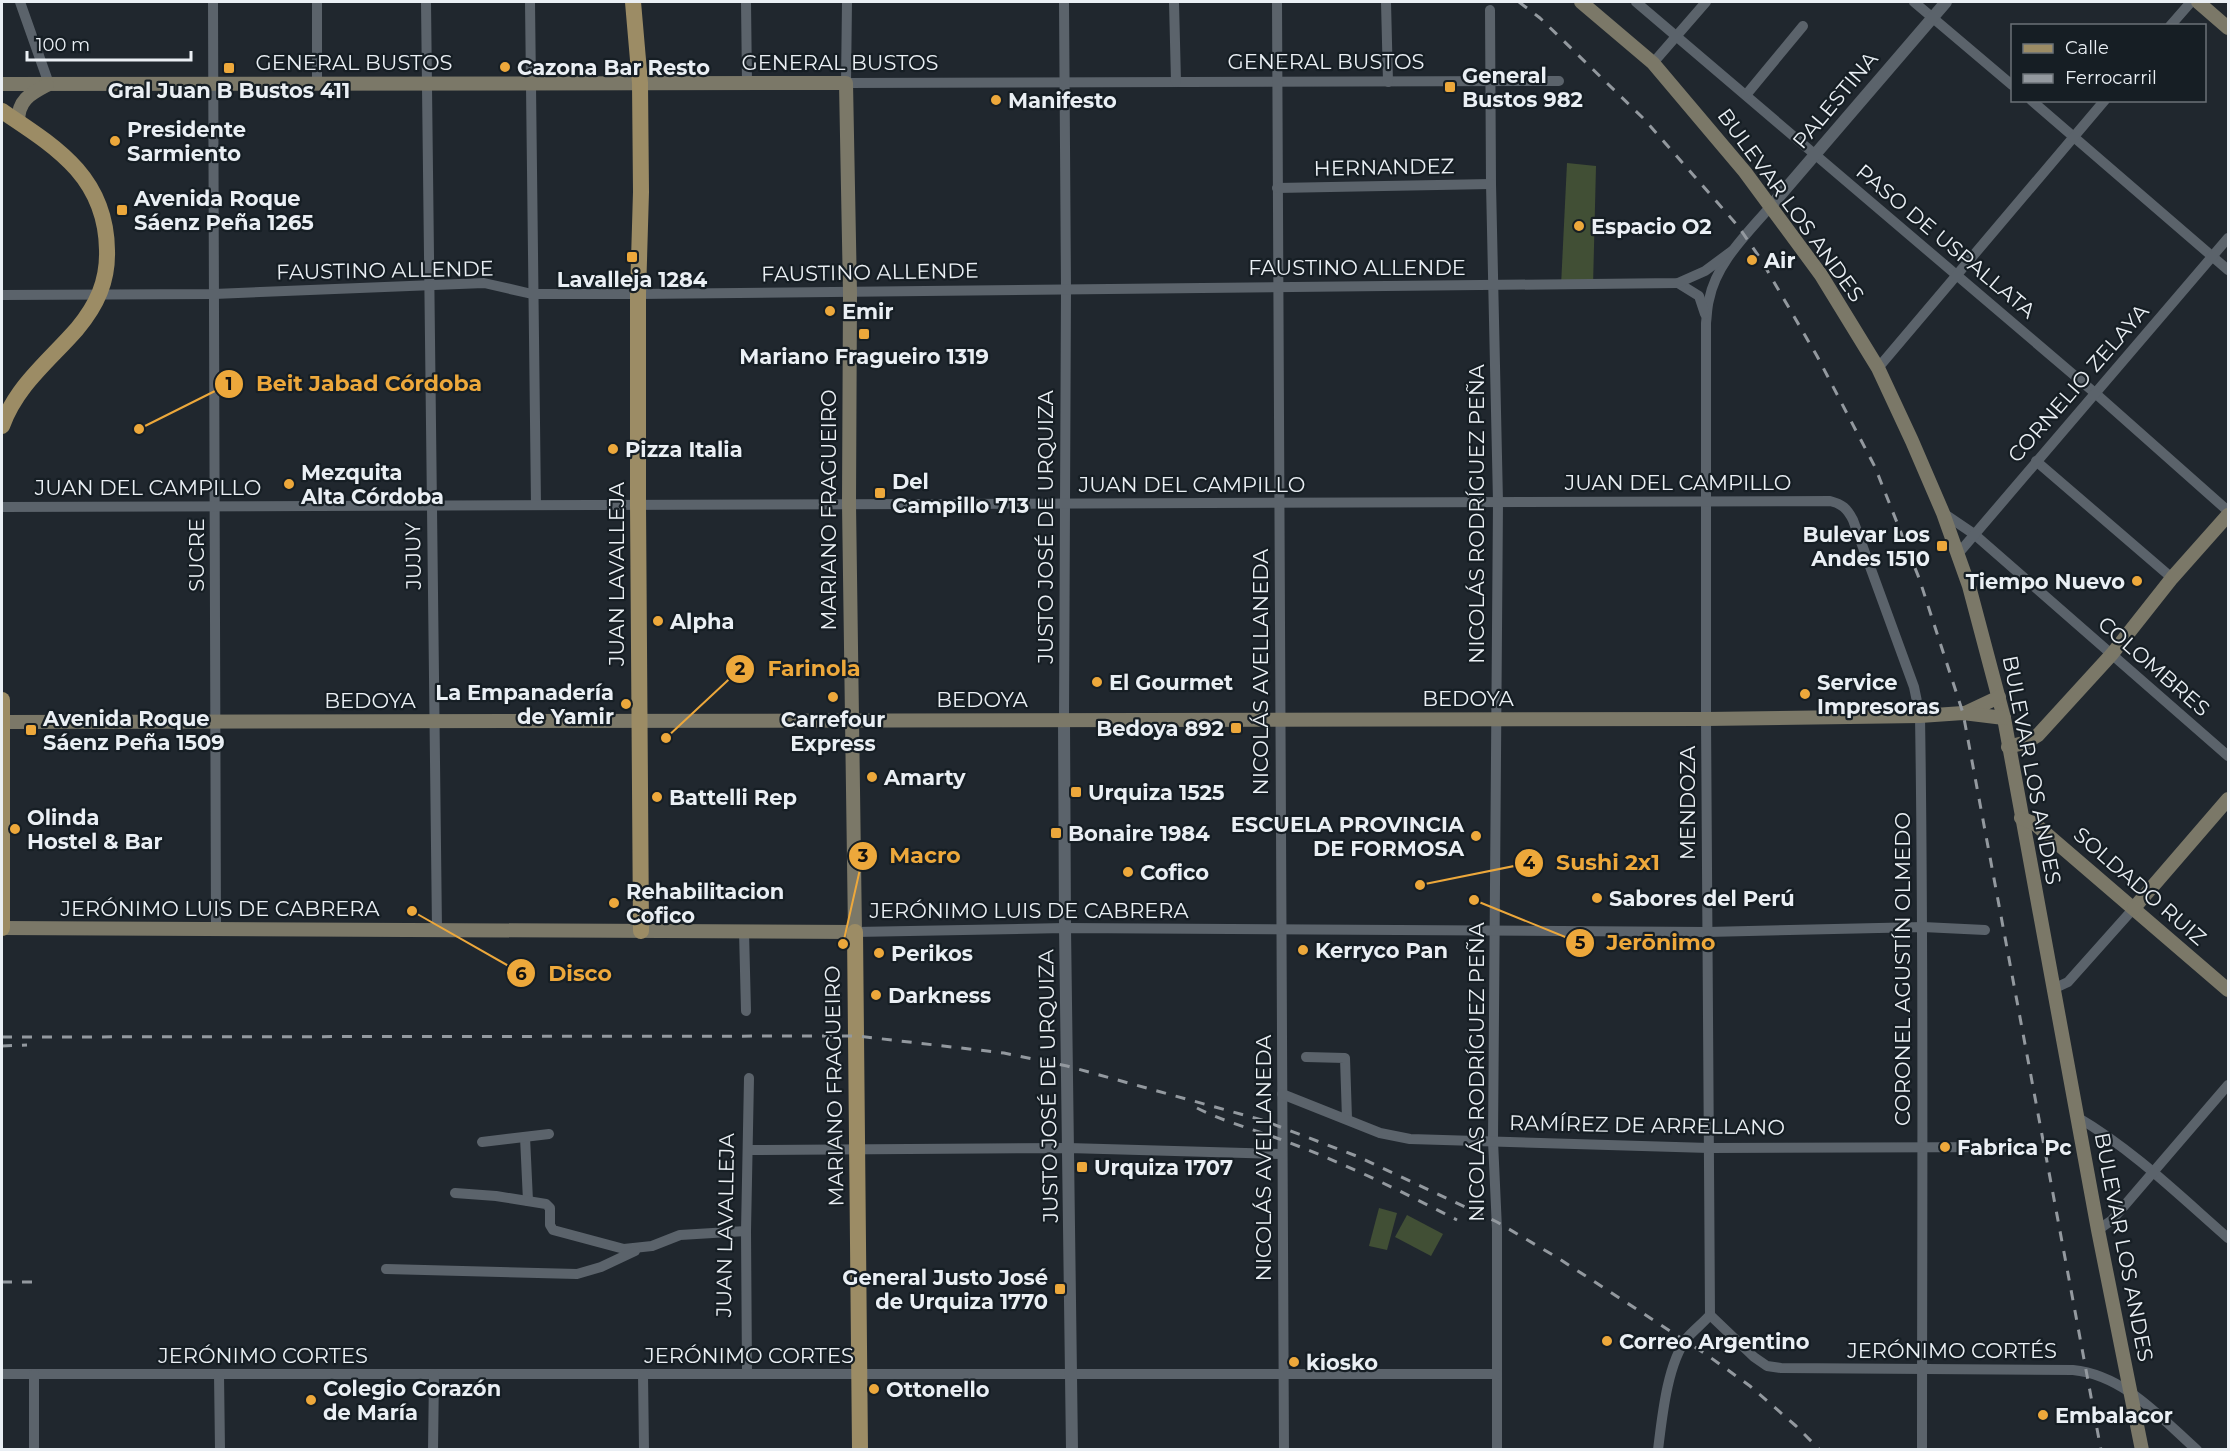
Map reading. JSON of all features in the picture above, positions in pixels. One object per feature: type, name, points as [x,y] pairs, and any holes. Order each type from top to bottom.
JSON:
[{"type":"main road","name":"JUAN LAVALLEJA","points":[[633,2],[640,83],[641,192],[638,294],[641,931]]},
{"type":"main road","name":"BULEVAR LOS ANDES","points":[[1581,2],[1653,63],[1745,172],[1821,275],[1878,368],[1943,513],[1969,586],[2004,718],[2098,1230],[2142,1449]]},
{"type":"main road","points":[[2198,2],[2229,28]]},
{"type":"main road","name":"GENERAL BUSTOS","points":[[2,84],[846,83]]},
{"type":"main road","name":"MARIANO FRAGUEIRO","points":[[846,83],[850,292],[849,504],[860,1449]]},
{"type":"main road","points":[[18,122],[22,102],[27,96],[49,84]]},
{"type":"main road","points":[[2,111],[52,146],[78,170],[95,193],[104,216],[108,265],[100,294],[77,328],[22,388],[12,402],[2,426]]},
{"type":"main road","points":[[2008,747],[2027,742],[2038,735],[2112,654],[2172,578],[2229,514]]},
{"type":"main road","name":"BEDOYA","points":[[1963,713],[1999,697]]},
{"type":"main road","points":[[2,700],[2,928]]},
{"type":"main road","name":"BEDOYA","points":[[2,722],[1706,719],[1920,716],[1963,713],[2004,718]]},
{"type":"main road","points":[[2134,908],[2229,799]]},
{"type":"main road","name":"SOLDADO RUIZ","points":[[2021,818],[2035,824],[2229,990]]},
{"type":"main road","name":"JERÓNIMO LUIS DE CABRERA","points":[[2,928],[855,932]]},
{"type":"street","points":[[20,2],[49,84]]},
{"type":"street","name":"SUCRE","points":[[213,2],[216,929]]},
{"type":"street","points":[[318,2],[318,83]]},
{"type":"street","name":"JUJUY","points":[[426,2],[437,930]]},
{"type":"street","points":[[530,2],[536,506]]},
{"type":"street","points":[[746,2],[747,83]]},
{"type":"street","name":"MARIANO FRAGUEIRO","points":[[846,83],[847,2]]},
{"type":"street","name":"JUSTO JOSÉ DE URQUIZA","points":[[1064,2],[1065,928],[1072,1449]]},
{"type":"street","points":[[1174,2],[1176,82]]},
{"type":"street","name":"NICOLÁS AVELLANEDA","points":[[1277,2],[1284,1449]]},
{"type":"street","points":[[1386,2],[1388,82]]},
{"type":"street","name":"PASO DE USPALLATA","points":[[1636,2],[2095,393],[2229,514]]},
{"type":"street","points":[[1653,63],[1706,2]]},
{"type":"street","points":[[1914,2],[2011,83]]},
{"type":"street","name":"PALESTINA","points":[[1732,251],[1946,2]]},
{"type":"street","points":[[2172,24],[2191,2]]},
{"type":"street","name":"NICOLÁS RODRÍGUEZ PEÑA","points":[[1490,10],[1491,184],[1498,502],[1493,1141],[1497,1229],[1497,1449]]},
{"type":"street","points":[[1746,95],[1803,26]]},
{"type":"street","name":"GENERAL BUSTOS","points":[[846,83],[1559,81]]},
{"type":"street","points":[[2033,102],[2229,270]]},
{"type":"street","points":[[1878,368],[2104,102]]},
{"type":"street","name":"HERNANDEZ","points":[[1277,188],[1491,184]]},
{"type":"street","name":"CORNELIO ZELAYA","points":[[1958,555],[2229,238]]},
{"type":"street","name":"FAUSTINO ALLENDE","points":[[2,294],[214,294],[484,283],[532,294],[1678,283],[1705,271],[1732,251]]},
{"type":"street","name":"MENDOZA","points":[[1710,1315],[1706,323],[1709,298],[1732,251]]},
{"type":"street","name":"MENDOZA","points":[[1678,283],[1699,296],[1706,323]]},
{"type":"street","points":[[2036,461],[2172,578]]},
{"type":"street","name":"JUAN DEL CAMPILLO","points":[[2,507],[1830,501],[1841,504]]},
{"type":"street","name":"CORONEL AGUSTÍN OLMEDO","points":[[1841,504],[1848,509],[1853,520],[1914,687],[1920,716],[1923,927],[1922,1449]]},
{"type":"street","name":"COLOMBRES","points":[[1943,513],[1974,534],[2229,756]]},
{"type":"street","points":[[2053,989],[2068,982],[2134,908]]},
{"type":"street","name":"JERÓNIMO LUIS DE CABRERA","points":[[855,932],[1065,928],[1707,932],[1923,927],[1985,930]]},
{"type":"street","points":[[744,931],[746,1011]]},
{"type":"street","points":[[1306,1057],[1345,1058],[1347,1119]]},
{"type":"street","name":"JUAN LAVALLEJA","points":[[747,1373],[746,1231],[749,1078]]},
{"type":"street","points":[[2098,1230],[2112,1220],[2229,1085]]},
{"type":"street","name":"RAMÍREZ DE ARRELLANO","points":[[1282,1094],[1393,1137],[1410,1139],[1709,1148],[2019,1147]]},
{"type":"street","points":[[2077,1117],[2096,1128],[2153,1173],[2229,1238]]},
{"type":"street","points":[[482,1142],[549,1134]]},
{"type":"street","points":[[525,1137],[528,1201]]},
{"type":"street","points":[[749,1150],[1068,1148],[1282,1154]]},
{"type":"street","points":[[455,1193],[496,1196],[546,1204],[550,1208],[550,1225],[553,1230],[624,1249],[641,1249]]},
{"type":"street","points":[[386,1269],[577,1274],[601,1267],[680,1235],[746,1231]]},
{"type":"street","points":[[1658,1449],[1663,1406],[1672,1372],[1686,1340],[1710,1315]]},
{"type":"street","name":"JERÓNIMO CORTÉS","points":[[1710,1315],[1754,1358],[1767,1366],[2086,1371],[2112,1381],[2132,1393],[2197,1449]]},
{"type":"street","name":"JERÓNIMO CORTES","points":[[2,1374],[1497,1374]]},
{"type":"street","points":[[34,1374],[34,1449]]},
{"type":"street","points":[[219,1374],[219,1449]]},
{"type":"street","points":[[433,1449],[434,1374]]},
{"type":"street","points":[[643,1374],[644,1449]]},
{"type":"green space","name":"Espacio O2","points":[[1567,163],[1596,166],[1593,286],[1561,286]]},
{"type":"green space","points":[[1379,1208],[1397,1213],[1387,1250],[1369,1246]]},
{"type":"green space","points":[[1407,1215],[1443,1234],[1431,1256],[1395,1237]]},
{"type":"railway","points":[[1519,2],[1540,18],[1644,119],[1738,226],[1760,258],[1817,356],[1875,467],[1919,578],[1963,713],[2101,1450]]},
{"type":"railway","points":[[2,1037],[857,1036],[1004,1053],[1067,1066],[1262,1120],[1359,1157],[1497,1222],[1558,1258],[1707,1355],[1750,1386],[1820,1450]]},
{"type":"railway","points":[[2,1046],[27,1045]]},
{"type":"railway","points":[[1197,1108],[1327,1158],[1457,1220]]},
{"type":"railway","points":[[2,1282],[42,1282]]},
{"type":"place","name":"Cazona Bar Resto","points":[[505,67]]},
{"type":"place","name":"Gral Juan B Bustos 411","points":[[229,68]]},
{"type":"place","name":"General Bustos 982","points":[[1450,87]]},
{"type":"place","name":"Manifesto","points":[[996,100]]},
{"type":"place","name":"Presidente Sarmiento","points":[[115,141]]},
{"type":"place","name":"Avenida Roque Sáenz Peña 1265","points":[[122,210]]},
{"type":"place","name":"Espacio O2","points":[[1579,226]]},
{"type":"place","name":"Lavalleja 1284","points":[[632,257]]},
{"type":"place","name":"Air","points":[[1752,260]]},
{"type":"place","name":"Emir","points":[[830,311]]},
{"type":"place","name":"Mariano Fragueiro 1319","points":[[864,334]]},
{"type":"place","name":"Beit Jabad Córdoba","points":[[139,429]]},
{"type":"place","name":"Pizza Italia","points":[[613,449]]},
{"type":"place","name":"Mezquita Alta Córdoba","points":[[289,484]]},
{"type":"place","name":"Del Campillo 713","points":[[880,493]]},
{"type":"place","name":"Bulevar Los Andes 1510","points":[[1942,546]]},
{"type":"place","name":"Tiempo Nuevo","points":[[2137,581]]},
{"type":"place","name":"Alpha","points":[[658,621]]},
{"type":"place","name":"El Gourmet","points":[[1097,682]]},
{"type":"place","name":"Service Impresoras","points":[[1805,694]]},
{"type":"place","name":"Carrefour Express","points":[[833,697]]},
{"type":"place","name":"La Empanadería de Yamir","points":[[626,704]]},
{"type":"place","name":"Bedoya 892","points":[[1236,728]]},
{"type":"place","name":"Avenida Roque Sáenz Peña 1509","points":[[31,730]]},
{"type":"place","name":"Farinola","points":[[666,738]]},
{"type":"place","name":"Amarty","points":[[872,777]]},
{"type":"place","name":"Urquiza 1525","points":[[1076,792]]},
{"type":"place","name":"Battelli Rep","points":[[657,797]]},
{"type":"place","name":"Olinda Hostel & Bar","points":[[15,829]]},
{"type":"place","name":"Bonaire 1984","points":[[1056,833]]},
{"type":"place","name":"ESCUELA PROVINCIA DE FORMOSA","points":[[1476,836]]},
{"type":"place","name":"Cofico","points":[[1128,872]]},
{"type":"place","name":"Sushi 2x1","points":[[1420,885]]},
{"type":"place","name":"Sabores del Perú","points":[[1597,898]]},
{"type":"place","name":"Jerōnimo","points":[[1474,900]]},
{"type":"place","name":"Rehabilitacion Cofico","points":[[614,903]]},
{"type":"place","name":"Disco","points":[[412,911]]},
{"type":"place","name":"Macro","points":[[843,944]]},
{"type":"place","name":"Kerryco Pan","points":[[1303,950]]},
{"type":"place","name":"Perikos","points":[[879,953]]},
{"type":"place","name":"Darkness","points":[[876,995]]},
{"type":"place","name":"Fabrica Pc","points":[[1945,1147]]},
{"type":"place","name":"Urquiza 1707","points":[[1082,1167]]},
{"type":"place","name":"General Justo José de Urquiza 1770","points":[[1060,1289]]},
{"type":"place","name":"Correo Argentino","points":[[1607,1341]]},
{"type":"place","name":"kiosko","points":[[1294,1362]]},
{"type":"place","name":"Ottonello","points":[[874,1389]]},
{"type":"place","name":"Colegio Corazón de María","points":[[311,1400]]},
{"type":"place","name":"Embalacor","points":[[2043,1415]]}]
